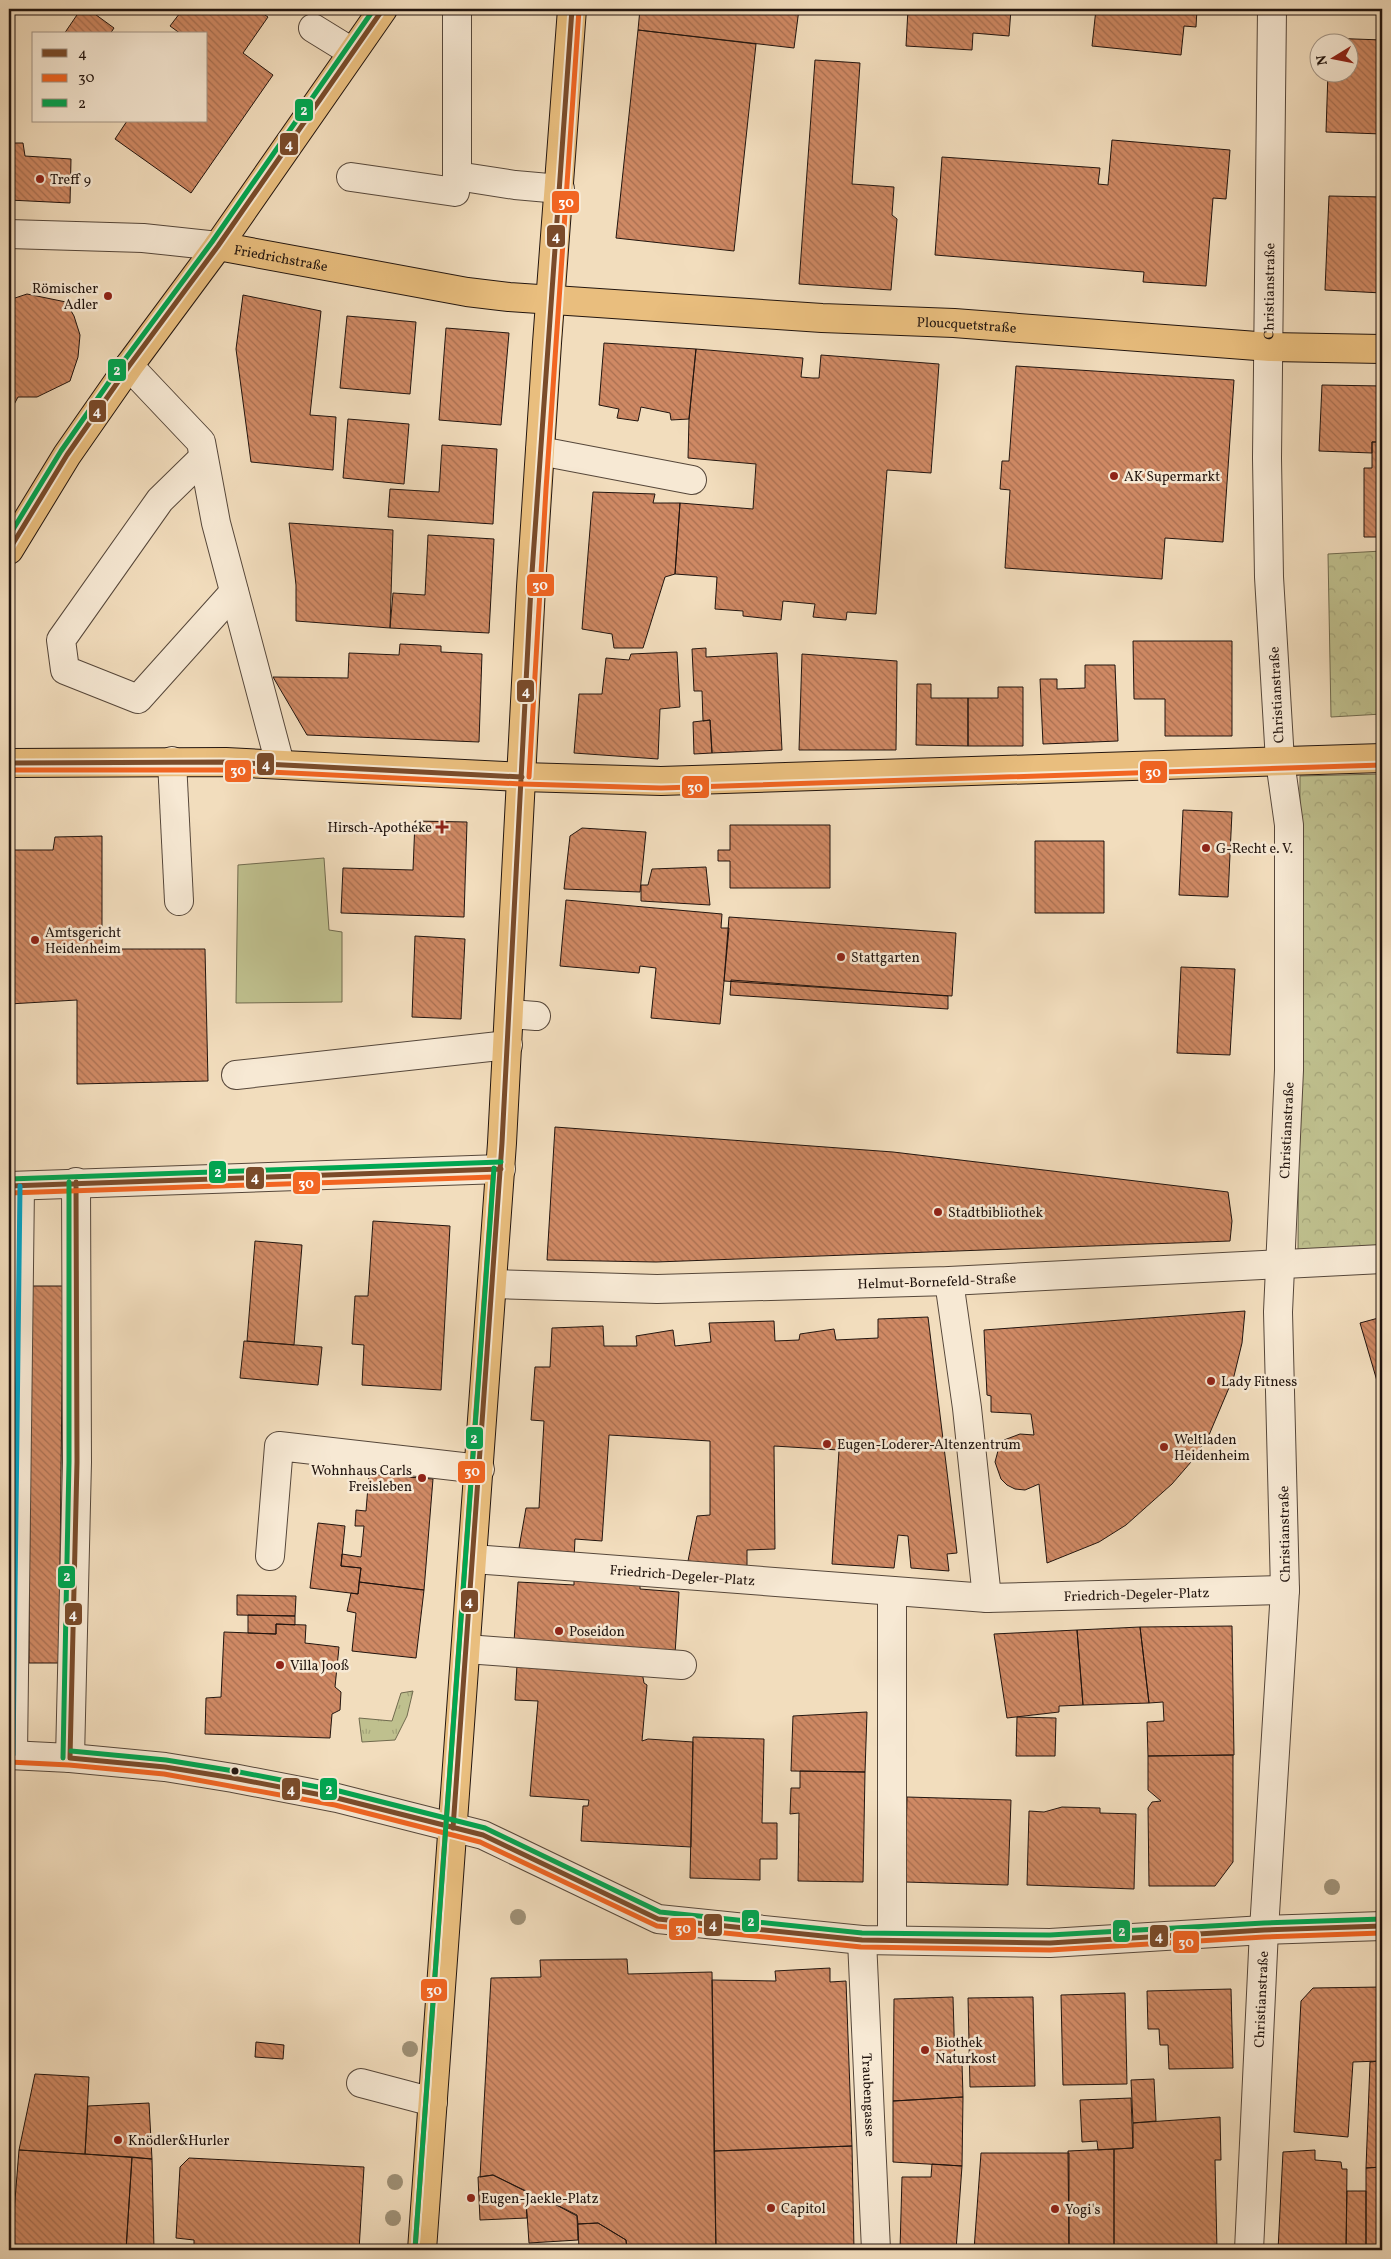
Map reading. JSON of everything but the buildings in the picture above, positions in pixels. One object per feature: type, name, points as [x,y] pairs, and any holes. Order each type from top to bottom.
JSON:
[{"type":"main road","points":[[9,550],[67,455],[129,366],[218,246],[383,9]]},
{"type":"main road","points":[[422,2250],[474,1559],[508,1045],[523,1015],[522,777],[540,451],[572,9]]},
{"type":"main road","name":"Friedrichstraße","points":[[218,246],[467,292],[551,300]]},
{"type":"main road","name":"Ploucquetstraße","points":[[551,300],[822,318],[936,322],[1270,347],[1382,349]]},
{"type":"main road","points":[[9,763],[172,761],[280,764],[608,781],[723,780],[1382,758]]},
{"type":"street","points":[[351,177],[455,192],[458,176],[457,9]]},
{"type":"street","name":"Christianstraße","points":[[1249,2250],[1264,1930],[1285,1590],[1278,1312],[1288,1101],[1289,825],[1280,761],[1269,577],[1268,458],[1272,9]]},
{"type":"street","points":[[313,28],[352,52]]},
{"type":"street","points":[[458,176],[515,186],[560,189]]},
{"type":"street","name":"Friedrichstraße","points":[[9,234],[143,238],[218,246]]},
{"type":"street","points":[[129,366],[201,442],[216,523],[280,764]]},
{"type":"street","points":[[540,451],[692,480]]},
{"type":"street","points":[[203,458],[160,500],[61,640],[65,670],[138,700],[234,592]]},
{"type":"street","points":[[172,761],[179,901]]},
{"type":"street","points":[[236,1075],[508,1045]]},
{"type":"street","points":[[500,1169],[76,1182],[14,1186],[11,1755],[70,1758],[165,1768],[233,1778],[338,1798],[490,1838],[658,1919],[862,1940],[1050,1943],[1264,1930],[1382,1926]]},
{"type":"street","points":[[70,1758],[77,1462],[76,1182]]},
{"type":"street","name":"Helmut-Bornefeld-Straße","points":[[492,1284],[656,1289],[949,1281],[1382,1259]]},
{"type":"street","points":[[949,1281],[967,1408],[987,1598]]},
{"type":"street","points":[[270,1556],[279,1446],[480,1469]]},
{"type":"street","name":"Friedrich-Degeler-Platz","points":[[474,1559],[987,1598],[1285,1590]]},
{"type":"street","points":[[892,1591],[892,1940]]},
{"type":"street","points":[[466,1649],[682,1665]]},
{"type":"street","name":"Traubengasse","points":[[862,1940],[876,2250]]},
{"type":"street","points":[[361,2083],[433,2102]]},
{"type":"green space","points":[[1382,551],[1382,714],[1331,717],[1328,554]]},
{"type":"green space","points":[[1382,774],[1382,1257],[1298,1260],[1300,776]]},
{"type":"green space","points":[[324,858],[329,930],[342,932],[342,1002],[236,1003],[238,865]]},
{"type":"green space","points":[[413,1691],[407,1716],[395,1740],[362,1742],[359,1718],[392,1721],[401,1693]]},
{"type":"transit line","name":"2","points":[[9,536],[61,451],[123,362],[212,242],[374,9]]},
{"type":"transit line","name":"4","points":[[9,550],[67,455],[129,366],[218,246],[383,9]]},
{"type":"transit line","name":"4","points":[[453,1828],[502,1143],[531,587],[572,9]]},
{"type":"transit line","name":"30","points":[[529,777],[546,489],[579,10]]},
{"type":"transit line","name":"4","points":[[9,763],[226,762],[522,777]]},
{"type":"transit line","name":"30","points":[[9,770],[226,770],[522,784],[661,788],[1382,765]]},
{"type":"transit line","name":"2","points":[[9,1179],[501,1162]]},
{"type":"transit line","name":"2","points":[[415,2249],[494,1168]]},
{"type":"transit line","name":"4","points":[[9,1186],[501,1169]]},
{"type":"transit line","name":"30","points":[[9,1193],[493,1177],[415,2249]]},
{"type":"transit line","name":"2","points":[[63,1758],[69,1462],[69,1182]]},
{"type":"transit line","name":"4","points":[[70,1758],[77,1462],[76,1182]]},
{"type":"transit line","points":[[9,1755],[13,1755],[20,1186]]},
{"type":"transit line","name":"2","points":[[71,1751],[166,1760],[234,1771],[339,1791],[485,1828],[660,1912],[862,1933],[1050,1935],[1264,1923],[1382,1919]]},
{"type":"transit line","name":"4","points":[[70,1758],[165,1767],[233,1778],[337,1798],[483,1835],[658,1919],[862,1940],[1050,1943],[1264,1930],[1382,1926]]},
{"type":"transit line","name":"30","points":[[9,1762],[69,1765],[164,1774],[335,1805],[480,1842],[657,1926],[861,1947],[1050,1950],[1264,1937],[1382,1933]]},
{"type":"place","name":"Treff 9","points":[[40,179]]},
{"type":"place","name":"Römischer Adler","points":[[108,296]]},
{"type":"place","name":"AK Supermarkt","points":[[1114,476]]},
{"type":"place","name":"Hirsch-Apotheke","points":[[442,827]]},
{"type":"place","name":"G-Recht e. V.","points":[[1206,848]]},
{"type":"place","name":"Amtsgericht Heidenheim","points":[[35,940]]},
{"type":"place","name":"Stattgarten","points":[[841,957]]},
{"type":"place","name":"Stadtbibliothek","points":[[938,1212]]},
{"type":"place","name":"Lady Fitness","points":[[1211,1381]]},
{"type":"place","name":"Eugen-Loderer-Altenzentrum","points":[[827,1444]]},
{"type":"place","name":"Weltladen Heidenheim","points":[[1164,1447]]},
{"type":"place","name":"Wohnhaus Carls Freisleben","points":[[422,1478]]},
{"type":"place","name":"Poseidon","points":[[559,1631]]},
{"type":"place","name":"Villa Jooß","points":[[280,1665]]},
{"type":"place","name":"Biothek Naturkost","points":[[925,2050]]},
{"type":"place","name":"Knödler&Hurler","points":[[118,2140]]},
{"type":"place","name":"Eugen-Jaekle-Platz","points":[[471,2198]]},
{"type":"place","name":"Capitol","points":[[771,2208]]},
{"type":"place","name":"Yogi's","points":[[1055,2209]]}]
